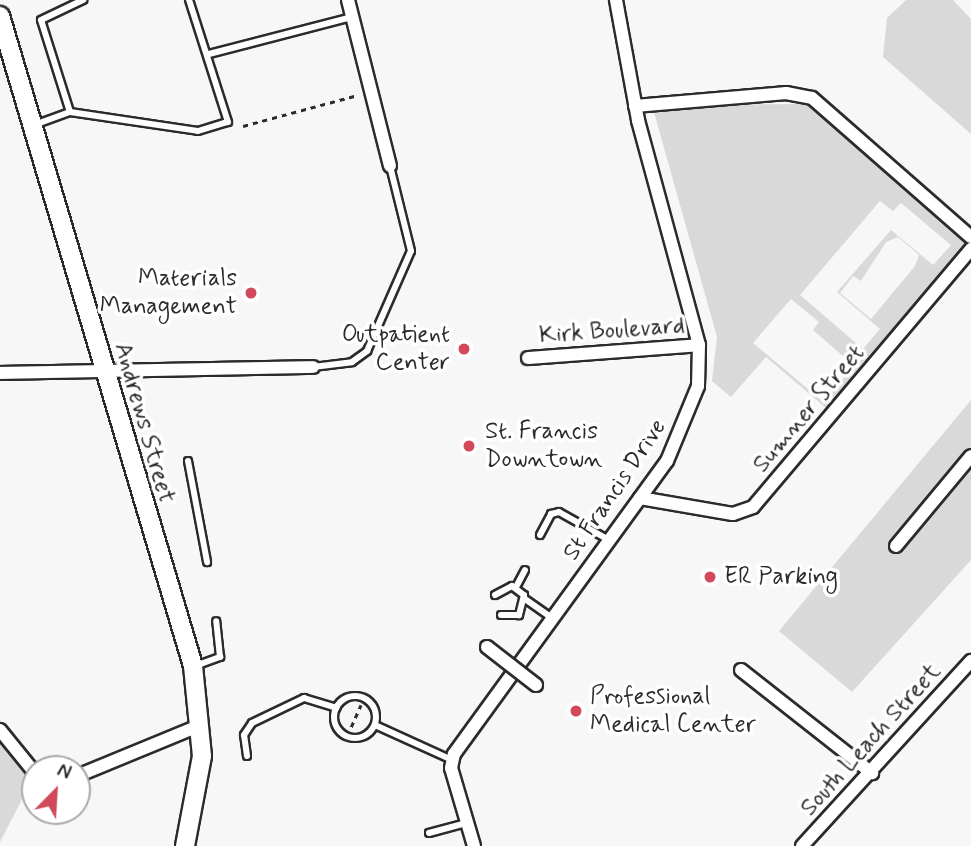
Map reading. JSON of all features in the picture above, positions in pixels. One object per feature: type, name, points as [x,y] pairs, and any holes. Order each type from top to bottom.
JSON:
[{"type":"street","points":[[348,0],[390,166]]},
{"type":"street","name":"St Francis Drive","points":[[452,760],[640,498],[690,416],[699,345],[635,106],[616,0]]},
{"type":"street","name":"Andrews Street","points":[[0,16],[193,666],[201,725],[199,782],[185,846]]},
{"type":"street","points":[[635,106],[786,93],[812,98],[971,237]]},
{"type":"street","name":"Sumner Street","points":[[640,498],[733,514],[753,507],[971,249]]},
{"type":"street","name":"Kirk Boulevard","points":[[528,359],[699,345]]},
{"type":"street","points":[[0,373],[313,367]]},
{"type":"street","points":[[896,545],[971,456]]},
{"type":"street","points":[[487,647],[536,685]]},
{"type":"street","name":"South Leach Street","points":[[802,846],[872,773],[971,661]]},
{"type":"street","points":[[741,670],[872,773]]},
{"type":"street","points":[[91,770],[201,725]]},
{"type":"street","points":[[0,730],[21,756]]},
{"type":"street","points":[[452,760],[474,846]]},
{"type":"lane","points":[[70,112],[41,20],[83,0]]},
{"type":"lane","points":[[32,125],[70,112],[198,131],[228,122],[209,54],[189,0]]},
{"type":"lane","points":[[209,54],[352,17]]},
{"type":"lane","points":[[313,367],[352,362],[367,351],[411,251],[390,166]]},
{"type":"lane","points":[[188,461],[207,562]]},
{"type":"lane","points":[[540,535],[551,514],[559,512],[609,540]]},
{"type":"lane","points":[[495,595],[516,587],[525,570]]},
{"type":"lane","points":[[516,587],[525,599],[552,618]]},
{"type":"lane","points":[[501,615],[519,615],[525,599]]},
{"type":"lane","points":[[193,666],[220,657],[216,621]]},
{"type":"lane","points":[[247,756],[244,735],[251,723],[304,698],[336,708],[360,696],[373,704],[375,725]]},
{"type":"lane","points":[[336,708],[337,727],[347,736],[362,737],[375,725]]},
{"type":"lane","points":[[375,725],[452,760]]},
{"type":"lane","points":[[429,833],[467,823]]},
{"type":"path","points":[[243,126],[362,94]]},
{"type":"path","points":[[351,727],[361,705]]},
{"type":"shaded area","points":[[906,0],[953,0],[971,19],[971,134],[883,57],[887,18]]},
{"type":"shaded area","points":[[823,104],[971,241],[971,257],[832,413],[766,357],[731,397],[712,381],[717,337],[652,105]],"holes":[[[880,201],[893,211],[901,203],[951,245],[933,265],[891,230],[837,292],[880,329],[863,349],[800,295]],[[898,237],[919,255],[915,266],[871,319],[840,293],[853,276],[861,281],[886,242]],[[791,299],[819,322],[813,330],[852,364],[821,400],[753,343]]]},
{"type":"shaded area","points":[[971,400],[971,560],[852,692],[779,631]]},
{"type":"shaded area","points":[[0,719],[21,757],[21,801],[0,842]]},
{"type":"place","name":"Materials Management","points":[[251,293]]},
{"type":"place","name":"Outpatient Center","points":[[464,349]]},
{"type":"place","name":"St. Francis Downtown","points":[[469,446]]},
{"type":"place","name":"ER Parking","points":[[710,577]]},
{"type":"place","name":"Professional Medical Center","points":[[576,711]]}]
